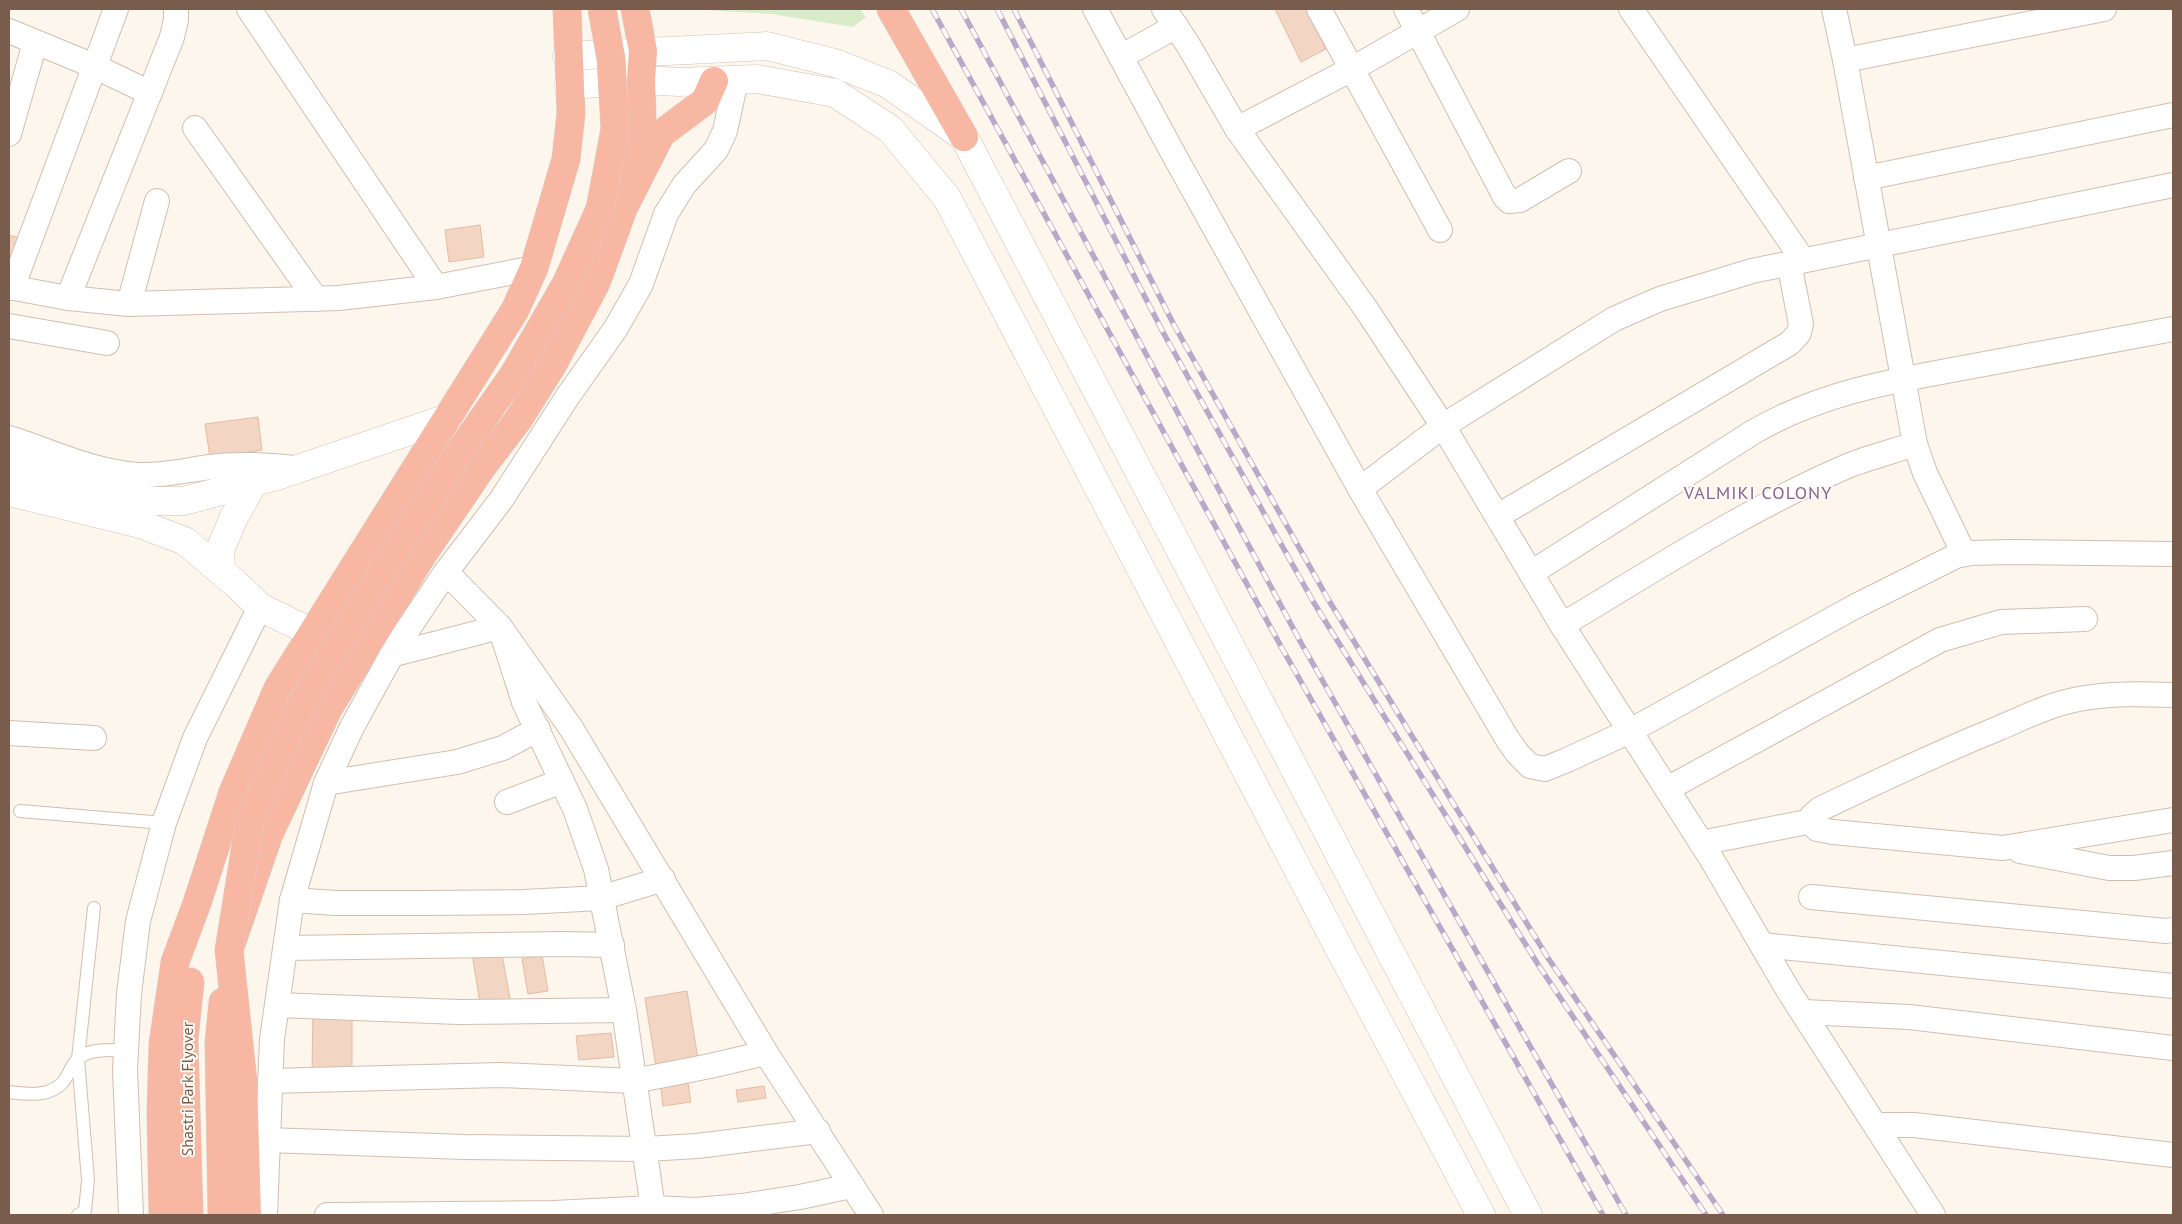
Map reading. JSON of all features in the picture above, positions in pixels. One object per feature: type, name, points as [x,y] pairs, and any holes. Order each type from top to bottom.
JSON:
[{"type":"highway","points":[[163,1215],[160,1113],[163,1044],[175,962],[198,903],[233,792],[278,688],[515,310],[534,268],[566,159],[571,113],[566,9]]},
{"type":"highway","points":[[247,1215],[243,1082],[229,950],[250,820],[302,704],[374,585],[463,447],[514,374],[566,284],[600,209],[615,129],[611,59],[602,9]]},
{"type":"highway","points":[[624,208],[642,117],[641,80],[643,51],[635,9]]},
{"type":"highway","points":[[891,9],[964,137]]},
{"type":"highway","points":[[229,950],[269,834],[328,709],[423,554],[482,467],[518,420],[554,364],[596,283],[624,208],[661,134],[705,101],[725,80]]},
{"type":"highway","name":"Shastri Park Flyover","points":[[188,1215],[184,1040],[198,903]]},
{"type":"highway","name":"Shastri Park Flyover","points":[[222,1215],[219,1042],[229,950]]},
{"type":"street","points":[[116,9],[10,287],[68,298],[129,304],[316,299],[436,287],[534,268]]},
{"type":"street","points":[[68,298],[172,37],[176,20],[176,9]]},
{"type":"street","points":[[248,9],[436,287]]},
{"type":"street","points":[[1095,9],[1360,489],[1508,740],[1530,766],[1545,768],[1552,766],[1630,731],[1854,607],[1946,560],[1964,554],[2009,552],[2173,554]]},
{"type":"street","points":[[1319,9],[1440,230]]},
{"type":"street","points":[[1406,9],[1505,197],[1509,201],[1520,200],[1569,171]]},
{"type":"street","points":[[1237,129],[1352,69],[1456,9]]},
{"type":"street","points":[[1498,516],[1790,343],[1799,333],[1796,261],[1631,9]]},
{"type":"street","points":[[1834,9],[1846,60],[1915,444],[1925,473],[1964,554]]},
{"type":"street","points":[[1846,60],[2104,9]]},
{"type":"street","points":[[1121,58],[1170,17],[1237,129],[1366,308],[1443,426],[1562,625],[1701,843],[1762,945],[1933,1215]]},
{"type":"street","points":[[9,31],[94,66],[150,93]]},
{"type":"street","points":[[9,134],[35,43]]},
{"type":"street","points":[[567,56],[767,46],[835,63],[888,84],[964,137],[1528,1215]]},
{"type":"street","points":[[569,85],[641,80],[679,82],[757,78],[834,93],[890,128],[948,198],[1340,950],[1481,1215]]},
{"type":"street","points":[[265,1215],[272,1039],[292,900],[326,783],[352,727],[391,655],[446,572],[502,500],[568,396],[616,328],[641,284],[666,214],[684,185],[716,150],[725,131],[725,80]]},
{"type":"street","points":[[890,128],[908,98]]},
{"type":"street","points":[[1866,178],[2173,115]]},
{"type":"street","points":[[195,128],[316,299]]},
{"type":"street","points":[[1360,489],[1443,426],[1614,318],[1660,299],[1752,271],[1796,261],[1878,246],[2173,185]]},
{"type":"street","points":[[129,304],[157,201]]},
{"type":"street","points":[[9,326],[107,343]]},
{"type":"street","points":[[1531,574],[1755,431],[1785,414],[1855,390],[1902,379],[2173,329]]},
{"type":"street","points":[[9,492],[83,498],[184,501],[299,468],[448,418]]},
{"type":"street","points":[[9,438],[116,473],[140,475],[221,466],[271,465],[299,468]]},
{"type":"street","points":[[1562,625],[1741,518],[1789,493],[1852,464],[1915,444]]},
{"type":"street","points":[[9,464],[140,524],[185,541],[260,607],[313,633]]},
{"type":"street","points":[[221,571],[220,550],[234,516],[254,482]]},
{"type":"street","points":[[446,572],[500,628],[571,728],[766,1053],[871,1215]]},
{"type":"street","points":[[131,1215],[126,1050],[129,994],[138,921],[164,823],[195,738],[260,607]]},
{"type":"street","points":[[1667,789],[1806,715],[1940,640],[2001,622],[2085,620]]},
{"type":"street","points":[[391,655],[500,628]]},
{"type":"street","points":[[500,628],[517,685],[589,845],[612,945],[624,1010],[654,1212]]},
{"type":"street","points":[[1812,821],[1815,812],[1820,809],[1905,768],[2050,707],[2078,699],[2099,696],[2127,694],[2173,695]]},
{"type":"street","points":[[326,783],[457,762],[503,748],[538,730]]},
{"type":"street","points":[[9,733],[94,738]]},
{"type":"street","points":[[507,802],[562,782]]},
{"type":"street","points":[[2003,848],[2173,820]]},
{"type":"street","points":[[1701,843],[1812,821]]},
{"type":"street","points":[[1812,821],[1818,829],[1833,832],[2003,848],[2089,866],[2134,868],[2173,863]]},
{"type":"street","points":[[292,900],[336,903],[426,903],[524,902],[601,898],[663,879]]},
{"type":"street","points":[[1811,897],[2166,931],[2173,930]]},
{"type":"street","points":[[286,948],[612,945]]},
{"type":"street","points":[[1762,945],[2173,986]]},
{"type":"street","points":[[277,1005],[459,1012],[624,1010]]},
{"type":"street","points":[[1804,1012],[1909,1017],[2173,1048]]},
{"type":"street","points":[[270,1081],[501,1075],[634,1081],[766,1053]]},
{"type":"street","points":[[1876,1125],[1914,1125],[2173,1155]]},
{"type":"street","points":[[267,1140],[465,1147],[646,1149],[697,1146],[818,1131]]},
{"type":"street","points":[[327,1215],[696,1210],[742,1206],[800,1197],[851,1186]]},
{"type":"lane","points":[[20,812],[164,823]]},
{"type":"lane","points":[[78,1215],[85,1211],[88,1180],[78,1058],[94,908]]},
{"type":"lane","points":[[9,1092],[42,1094],[54,1089],[63,1082],[78,1058],[88,1053],[102,1050],[126,1050]]},
{"type":"green space","points":[[689,9],[860,9],[866,17],[853,27],[771,14]]},
{"type":"building","points":[[1275,9],[1306,9],[1326,49],[1301,62]]},
{"type":"building","points":[[480,225],[484,257],[449,262],[445,230]]},
{"type":"building","points":[[9,235],[24,239],[9,264]]},
{"type":"building","points":[[258,417],[262,450],[210,458],[205,424]]},
{"type":"building","points":[[501,949],[511,1004],[481,1009],[472,954]]},
{"type":"building","points":[[542,955],[548,991],[528,994],[522,959]]},
{"type":"building","points":[[687,991],[698,1059],[656,1067],[645,998]]},
{"type":"building","points":[[313,1007],[352,1008],[352,1075],[312,1074]]},
{"type":"building","points":[[611,1033],[614,1057],[579,1060],[576,1036]]},
{"type":"building","points":[[687,1077],[691,1102],[663,1106],[660,1081]]},
{"type":"building","points":[[764,1086],[766,1098],[738,1102],[736,1090]]},
{"type":"railway","points":[[932,9],[1283,650],[1603,1215]]},
{"type":"railway","points":[[961,9],[1300,641],[1626,1215]]},
{"type":"railway","points":[[997,9],[1164,334],[1314,603],[1539,966],[1706,1215]]},
{"type":"railway","points":[[1014,9],[1174,325],[1328,599],[1548,958],[1723,1215]]},
{"type":"district","name":"VALMIKI COLONY","points":[[1758,493]]}]
